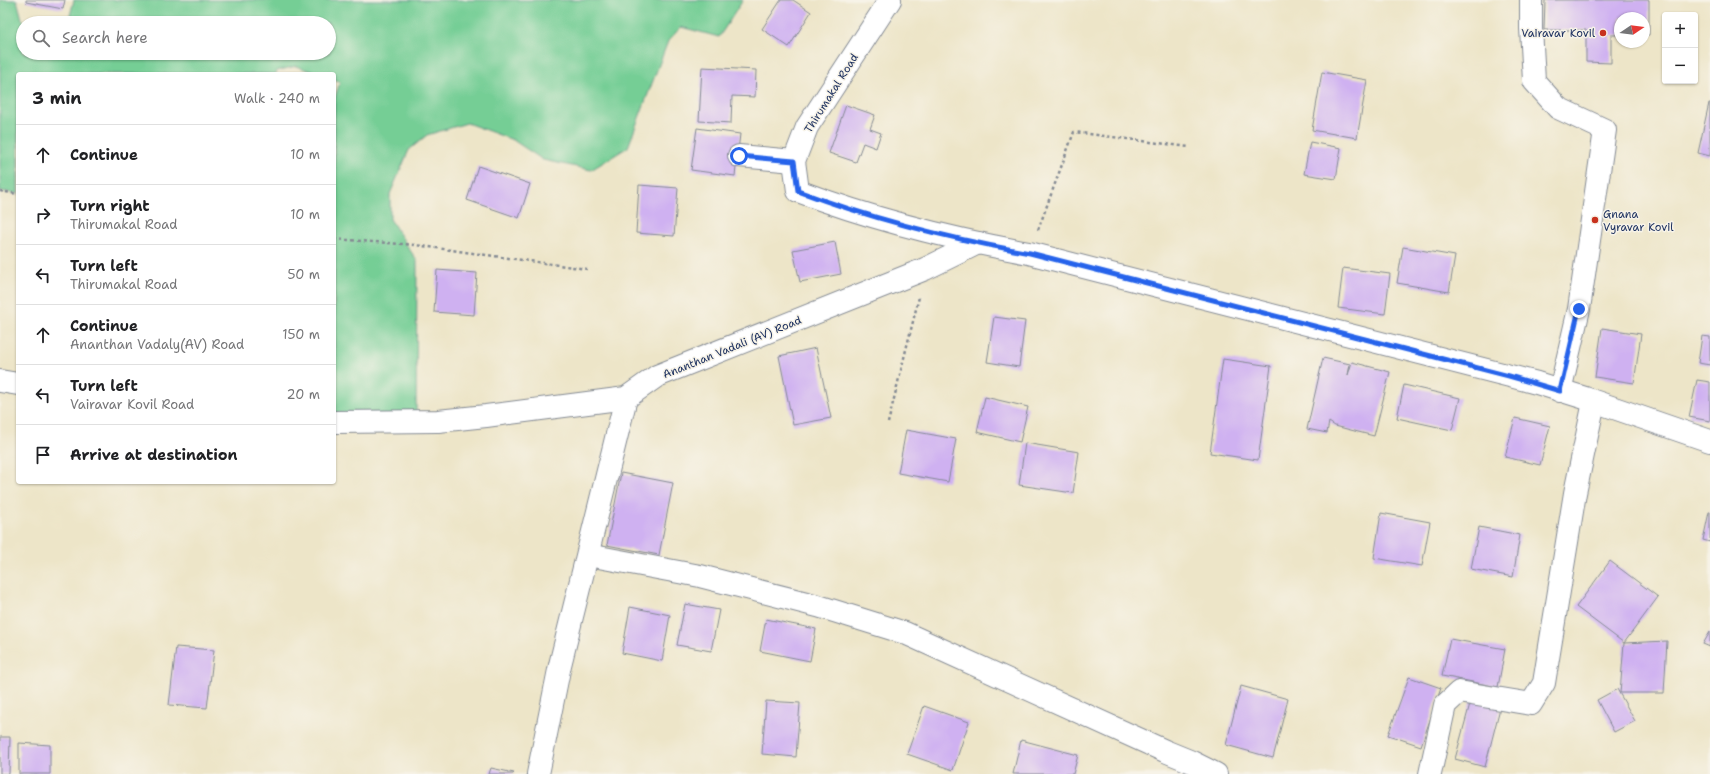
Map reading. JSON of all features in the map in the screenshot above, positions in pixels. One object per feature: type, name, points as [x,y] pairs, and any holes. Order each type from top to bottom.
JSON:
[{"type":"street","name":"Thirumakal Road","points":[[890,0],[807,127],[794,161],[798,191],[870,215],[981,244]]},
{"type":"street","points":[[1531,0],[1534,81],[1558,108],[1605,130],[1579,309],[1560,391]]},
{"type":"street","points":[[739,156],[794,161]]},
{"type":"street","points":[[981,244],[1030,253],[1509,376],[1560,391],[1710,441]]},
{"type":"street","name":"Ananthan Vadali (AV) Road","points":[[336,422],[438,420],[486,416],[626,398],[657,376],[925,269],[981,244]]},
{"type":"street","points":[[0,381],[16,384]]},
{"type":"street","points":[[538,774],[560,665],[626,398]]},
{"type":"street","points":[[1430,774],[1445,705],[1459,692],[1531,704],[1544,683],[1575,493],[1594,402]]},
{"type":"street","points":[[588,555],[700,576],[818,606],[905,633],[1216,774]]},
{"type":"path","points":[[1030,253],[1074,132],[1189,147]]},
{"type":"path","points":[[0,191],[16,194]]},
{"type":"path","points":[[336,239],[415,245],[587,269]]},
{"type":"path","points":[[888,423],[925,269]]},
{"type":"green space","points":[[0,0],[17,0],[21,16],[16,16],[16,60],[336,60],[336,16],[70,16],[74,0],[743,0],[719,37],[681,27],[668,41],[628,147],[591,170],[543,160],[513,140],[467,123],[427,135],[409,150],[390,194],[390,219],[417,261],[416,421],[336,422],[336,94],[340,82],[336,80],[336,72],[313,72],[296,66],[277,72],[16,72],[16,194],[0,191]]},
{"type":"building","points":[[26,0],[65,0],[63,9],[26,2]]},
{"type":"building","points":[[781,0],[793,0],[811,12],[789,47],[762,29]]},
{"type":"building","name":"Vairavar Kovil","points":[[1545,0],[1649,0],[1649,12],[1614,12],[1614,35],[1611,35],[1611,63],[1586,62],[1586,30],[1544,30]]},
{"type":"building","points":[[702,67],[756,70],[755,97],[732,96],[731,123],[699,121]]},
{"type":"building","points":[[1322,72],[1367,80],[1357,138],[1312,130]]},
{"type":"building","points":[[1710,103],[1710,156],[1698,153]]},
{"type":"building","points":[[846,105],[875,115],[870,129],[881,133],[876,148],[863,143],[856,162],[829,153]]},
{"type":"building","points":[[697,128],[740,134],[735,176],[691,170]]},
{"type":"building","points":[[1310,142],[1341,148],[1336,179],[1304,174]]},
{"type":"building","points":[[478,166],[530,184],[519,218],[467,200]]},
{"type":"building","points":[[639,185],[678,188],[674,236],[636,233]]},
{"type":"building","points":[[835,242],[841,274],[800,282],[793,250]]},
{"type":"building","points":[[1403,247],[1455,256],[1449,292],[1397,283]]},
{"type":"building","points":[[1343,268],[1390,274],[1385,314],[1338,308]]},
{"type":"building","points":[[437,270],[477,273],[474,315],[434,312]]},
{"type":"building","points":[[994,317],[1025,321],[1019,367],[987,362]]},
{"type":"building","points":[[1602,328],[1641,334],[1634,383],[1595,377]]},
{"type":"building","points":[[1702,336],[1710,337],[1710,365],[1698,363]]},
{"type":"building","points":[[816,348],[831,418],[793,425],[779,356]]},
{"type":"building","points":[[1323,358],[1350,364],[1348,375],[1352,362],[1390,372],[1374,436],[1335,426],[1329,422],[1327,433],[1307,429]]},
{"type":"building","points":[[1223,359],[1271,366],[1258,460],[1210,453]]},
{"type":"building","points":[[1697,380],[1710,382],[1710,421],[1689,417]]},
{"type":"building","points":[[1404,385],[1460,398],[1452,430],[1397,418]]},
{"type":"building","points":[[985,397],[1028,407],[1020,442],[977,432]]},
{"type":"building","points":[[1515,418],[1550,426],[1540,465],[1505,457]]},
{"type":"building","points":[[906,430],[956,439],[948,482],[898,473]]},
{"type":"building","points":[[1025,443],[1079,452],[1073,493],[1019,485]]},
{"type":"building","points":[[621,473],[673,483],[659,555],[607,545]]},
{"type":"building","points":[[1710,512],[1710,542],[1703,540]]},
{"type":"building","points":[[1381,513],[1430,522],[1422,566],[1374,558]]},
{"type":"building","points":[[1479,527],[1520,535],[1513,577],[1471,569]]},
{"type":"building","points":[[1610,561],[1658,597],[1624,643],[1576,607]]},
{"type":"building","points":[[685,604],[719,610],[711,651],[677,645]]},
{"type":"building","points":[[630,607],[670,615],[662,661],[622,653]]},
{"type":"building","points":[[766,619],[816,629],[810,661],[760,651]]},
{"type":"building","points":[[1710,632],[1710,647],[1703,644]]},
{"type":"building","points":[[1450,639],[1505,649],[1498,687],[1442,676]]},
{"type":"building","points":[[1667,641],[1664,693],[1620,693],[1624,643]]},
{"type":"building","points":[[176,647],[214,650],[207,708],[169,705]]},
{"type":"building","points":[[1409,677],[1441,688],[1421,746],[1388,735]]},
{"type":"building","points":[[1241,686],[1288,699],[1273,758],[1226,745]]},
{"type":"building","points":[[1617,689],[1635,721],[1614,732],[1597,700]]},
{"type":"building","points":[[1471,700],[1500,708],[1485,767],[1455,759]]},
{"type":"building","points":[[766,701],[800,703],[796,757],[762,754]]},
{"type":"building","points":[[924,706],[969,722],[953,770],[907,754]]},
{"type":"building","points":[[0,737],[10,737],[9,774],[0,774]]},
{"type":"building","points":[[1021,740],[1078,755],[1073,774],[1013,774]]},
{"type":"building","points":[[19,743],[50,745],[50,774],[19,774]]},
{"type":"building","points":[[491,768],[514,773],[489,774]]},
{"type":"place","name":"Vairavar Kovil","points":[[1603,33]]},
{"type":"place","name":"Gnana Vyravar Kovil","points":[[1595,220]]},
{"type":"route","points":[[739,156],[794,161],[798,191],[870,215],[984,245],[1030,253],[1537,383],[1560,391],[1579,309]]}]
